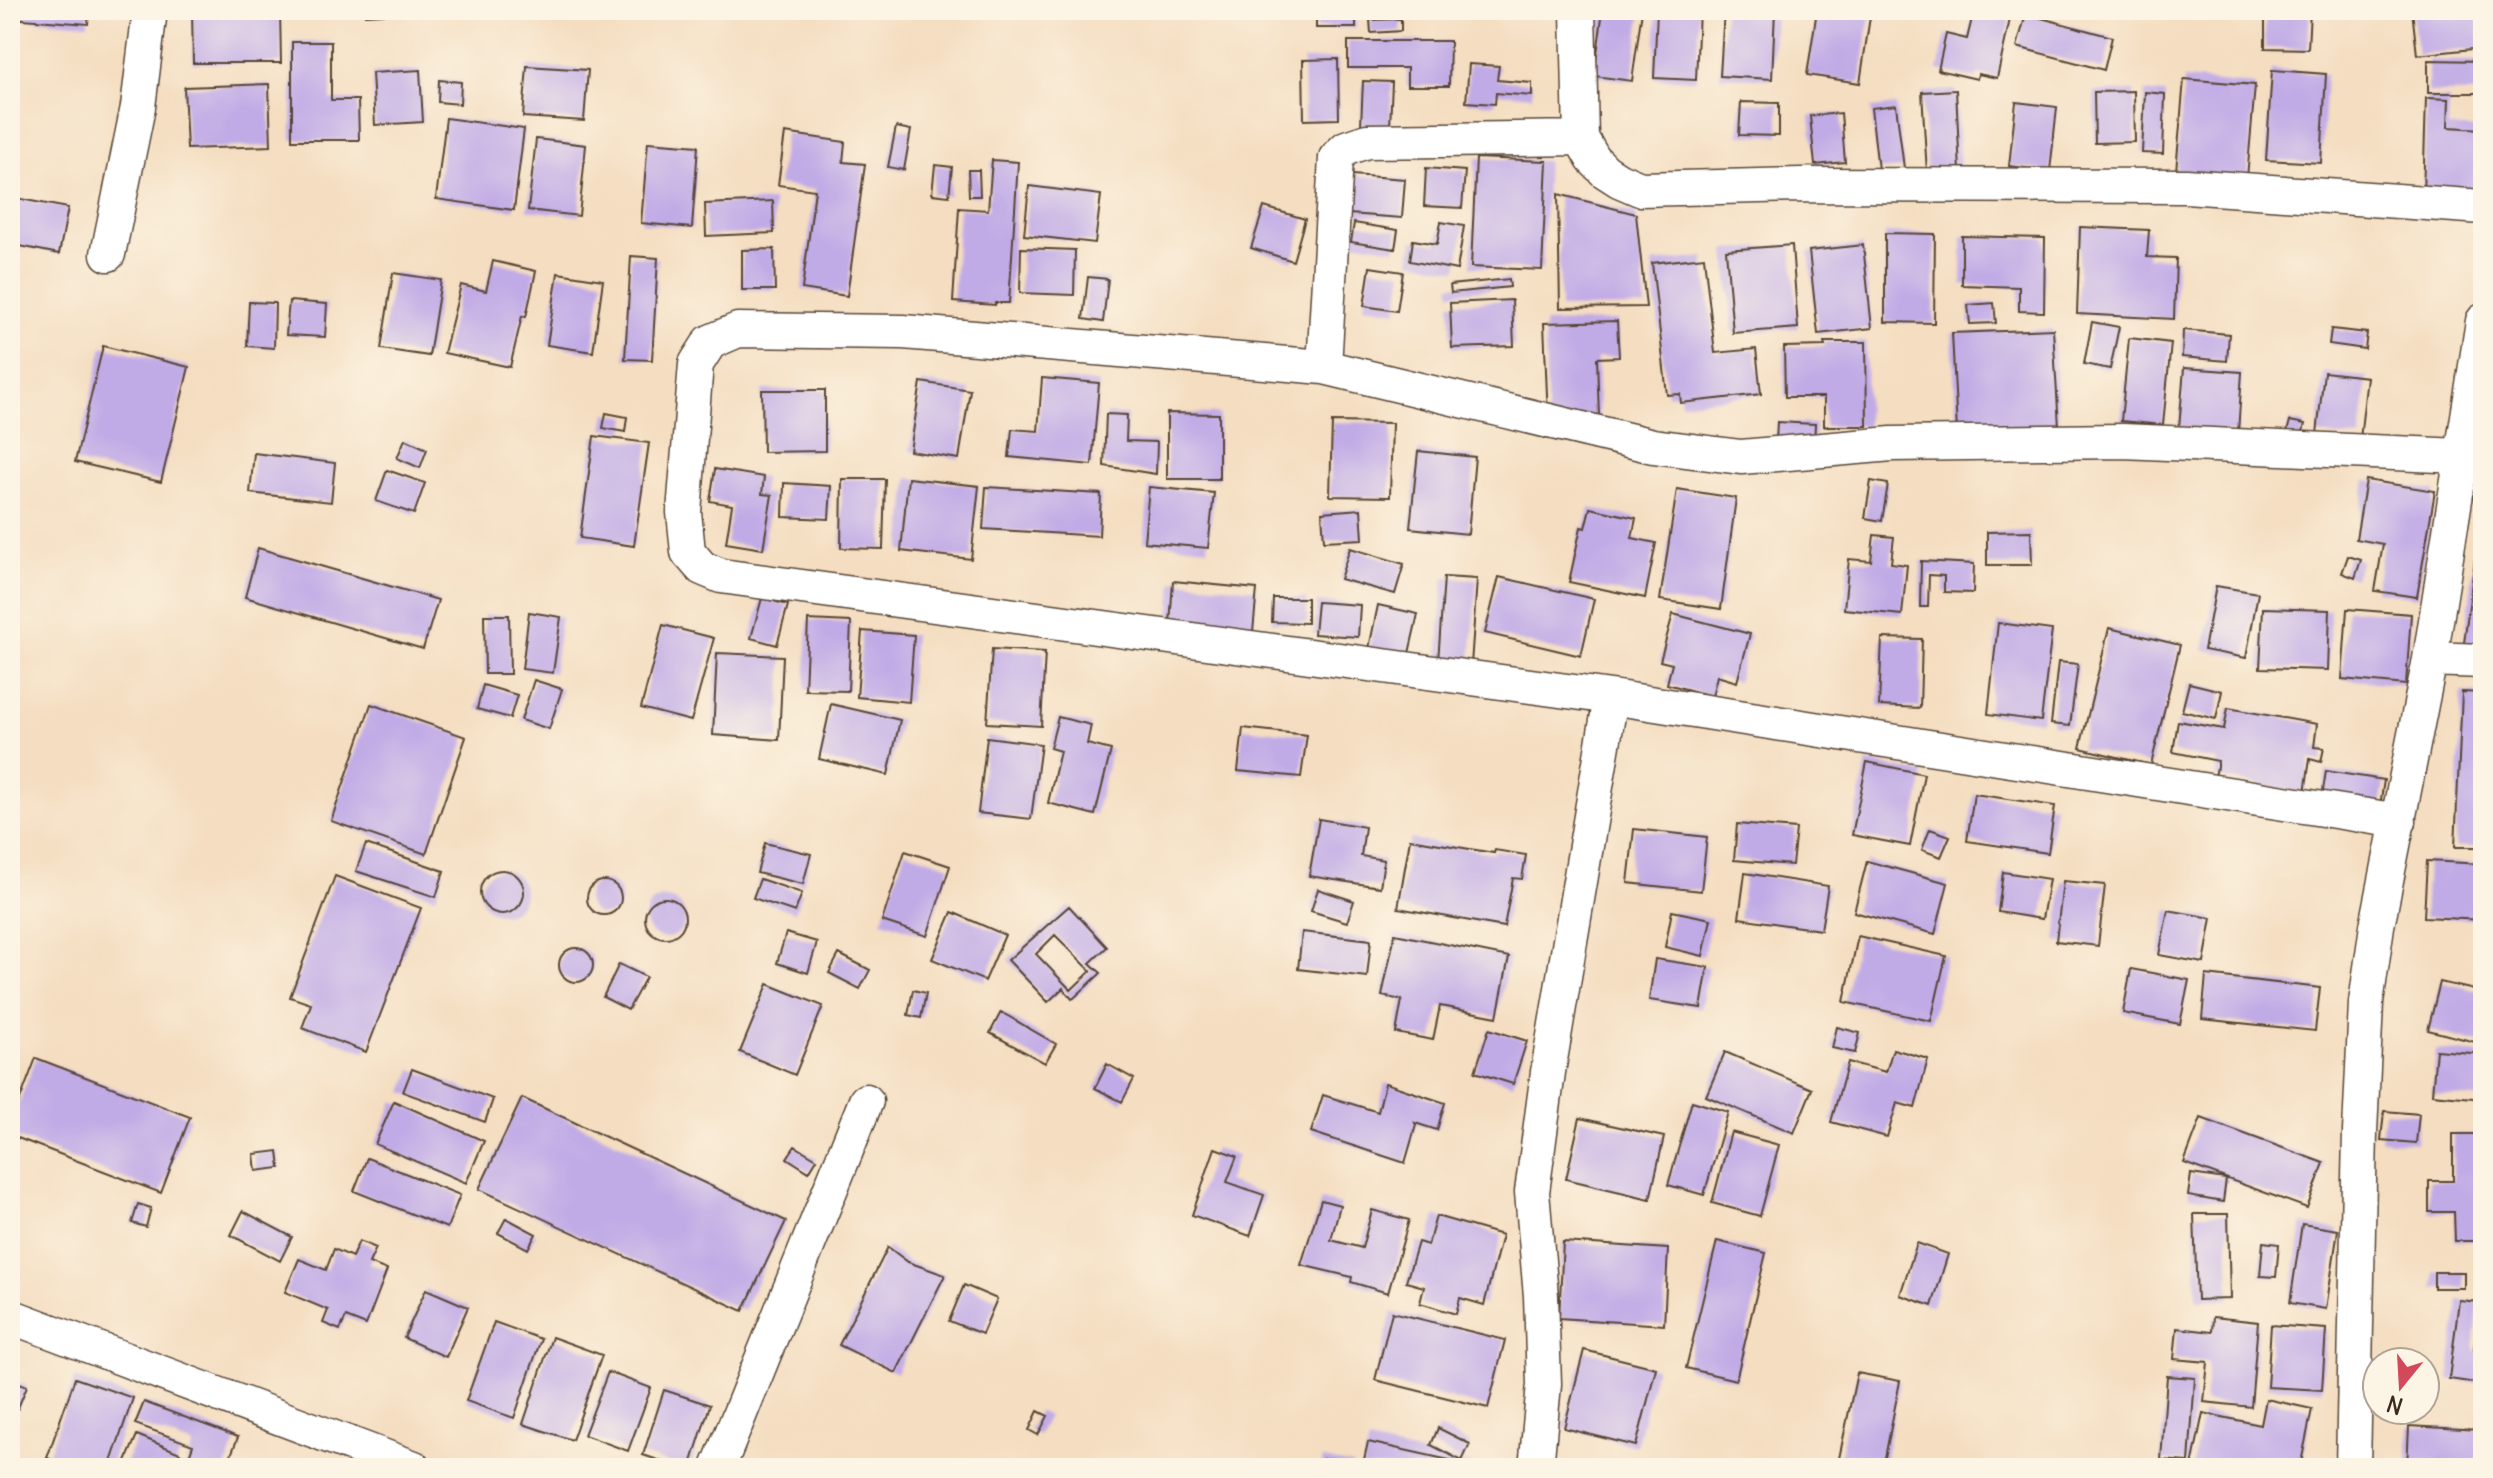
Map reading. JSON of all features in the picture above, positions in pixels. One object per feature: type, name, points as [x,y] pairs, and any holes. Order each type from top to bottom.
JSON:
[{"type":"street","points":[[108,254],[138,107],[150,10]]},
{"type":"street","points":[[1578,10],[1581,138],[1593,159],[1605,171],[1640,189],[1801,185],[2186,186],[2483,207]]},
{"type":"street","points":[[1324,367],[1336,158],[1346,148],[1367,141],[1581,138]]},
{"type":"street","points":[[2353,1468],[2366,1003],[2377,926],[2430,659],[2483,321]]},
{"type":"street","points":[[2399,821],[1611,697],[721,576],[702,568],[688,552],[684,512],[696,364],[710,342],[738,330],[903,332],[1324,367],[1653,446],[1741,457],[1892,444],[2008,441],[2123,441],[2461,456]]},
{"type":"street","points":[[2430,659],[2483,661]]},
{"type":"street","points":[[1536,1468],[1544,1384],[1541,1296],[1532,1192],[1548,1072],[1611,697]]},
{"type":"street","points":[[718,1468],[866,1101]]},
{"type":"street","points":[[10,1316],[414,1468]]},
{"type":"building","points":[[10,10],[89,10],[88,24],[10,18]]},
{"type":"building","points":[[192,10],[280,10],[281,63],[193,63]]},
{"type":"building","points":[[364,10],[418,10],[418,12],[365,15]]},
{"type":"building","points":[[1316,10],[1356,10],[1356,28],[1316,28]]},
{"type":"building","points":[[1603,10],[1642,10],[1632,81],[1594,76]]},
{"type":"building","points":[[1657,10],[1699,10],[1696,80],[1654,78]]},
{"type":"building","points":[[1724,10],[1775,10],[1772,79],[1720,76]]},
{"type":"building","points":[[1817,10],[1871,10],[1860,83],[1807,75]]},
{"type":"building","points":[[1974,10],[2012,10],[1997,78],[1978,74],[1977,79],[1938,70],[1946,34],[1967,39]]},
{"type":"building","points":[[2265,10],[2310,10],[2308,49],[2265,48]]},
{"type":"building","points":[[2412,10],[2477,10],[2481,48],[2417,55]]},
{"type":"building","points":[[2026,14],[2112,37],[2104,70],[2017,47]]},
{"type":"building","points":[[1401,19],[1401,31],[1371,33],[1370,20]]},
{"type":"building","points":[[1348,41],[1450,41],[1449,86],[1407,86],[1407,68],[1348,68]]},
{"type":"building","points":[[292,42],[331,42],[331,100],[358,100],[359,140],[292,140]]},
{"type":"building","points":[[1338,59],[1339,119],[1304,120],[1303,60]]},
{"type":"building","points":[[2428,60],[2483,61],[2483,93],[2428,93]]},
{"type":"building","points":[[1469,64],[1499,66],[1497,80],[1532,83],[1532,96],[1496,93],[1495,104],[1466,102]]},
{"type":"building","points":[[527,66],[588,70],[584,121],[523,117]]},
{"type":"building","points":[[420,70],[423,122],[375,125],[372,73]]},
{"type":"building","points":[[2272,70],[2326,74],[2321,163],[2266,160]]},
{"type":"building","points":[[2184,79],[2255,85],[2247,178],[2176,171]]},
{"type":"building","points":[[439,80],[461,82],[460,104],[438,102]]},
{"type":"building","points":[[1363,81],[1392,82],[1390,127],[1361,125]]},
{"type":"building","points":[[269,84],[271,146],[187,149],[184,87]]},
{"type":"building","points":[[1956,90],[1960,172],[1927,173],[1922,92]]},
{"type":"building","points":[[2134,91],[2135,142],[2095,143],[2094,92]]},
{"type":"building","points":[[2145,92],[2165,94],[2163,154],[2142,153]]},
{"type":"building","points":[[2426,98],[2449,99],[2448,127],[2483,129],[2483,198],[2423,196]]},
{"type":"building","points":[[1741,102],[1779,103],[1779,136],[1739,135]]},
{"type":"building","points":[[2016,102],[2057,107],[2050,171],[2009,166]]},
{"type":"building","points":[[1896,105],[1904,168],[1878,170],[1871,108]]},
{"type":"building","points":[[1841,113],[1845,162],[1815,165],[1810,116]]},
{"type":"building","points":[[446,118],[524,129],[514,210],[436,199]]},
{"type":"building","points":[[896,127],[911,130],[904,170],[888,167]]},
{"type":"building","points":[[785,133],[845,142],[843,162],[865,164],[847,296],[802,289],[815,190],[778,185]]},
{"type":"building","points":[[536,139],[586,145],[579,216],[528,210]]},
{"type":"building","points":[[648,142],[698,146],[692,228],[641,223]]},
{"type":"building","points":[[1476,158],[1547,161],[1542,270],[1471,267]]},
{"type":"building","points":[[992,160],[1018,162],[1009,303],[953,302],[959,208],[988,210]]},
{"type":"building","points":[[935,165],[952,167],[949,196],[932,194]]},
{"type":"building","points":[[1426,168],[1465,171],[1462,208],[1424,206]]},
{"type":"building","points":[[968,170],[979,170],[980,196],[969,196]]},
{"type":"building","points":[[1352,175],[1405,179],[1402,218],[1349,214]]},
{"type":"building","points":[[1029,186],[1101,195],[1095,243],[1024,235]]},
{"type":"building","points":[[1558,194],[1636,214],[1646,307],[1560,308]]},
{"type":"building","points":[[10,197],[68,208],[59,254],[10,244]]},
{"type":"building","points":[[773,201],[774,233],[706,236],[705,204]]},
{"type":"building","points":[[1264,207],[1305,219],[1293,261],[1251,248]]},
{"type":"building","points":[[1441,222],[1464,226],[1457,270],[1410,261],[1413,240],[1437,244]]},
{"type":"building","points":[[1354,223],[1398,230],[1395,249],[1351,242]]},
{"type":"building","points":[[2080,227],[2149,230],[2147,257],[2176,258],[2174,319],[2077,314]]},
{"type":"building","points":[[1885,233],[1935,234],[1934,323],[1885,322]]},
{"type":"building","points":[[1962,236],[2045,238],[2044,312],[2019,311],[2019,287],[1962,285]]},
{"type":"building","points":[[1792,245],[1798,328],[1733,333],[1726,250]]},
{"type":"building","points":[[1863,245],[1872,328],[1818,334],[1809,251]]},
{"type":"building","points":[[1021,248],[1075,250],[1074,295],[1020,293]]},
{"type":"building","points":[[774,249],[775,290],[742,290],[742,250]]},
{"type":"building","points":[[631,256],[658,258],[652,360],[625,359]]},
{"type":"building","points":[[1704,257],[1715,353],[1756,349],[1761,394],[1681,403],[1680,394],[1667,395],[1652,263]]},
{"type":"building","points":[[493,261],[536,271],[510,367],[444,353],[461,285],[486,291]]},
{"type":"building","points":[[1370,267],[1403,272],[1397,311],[1364,306]]},
{"type":"building","points":[[393,273],[441,280],[429,356],[381,349]]},
{"type":"building","points":[[558,273],[603,280],[593,352],[547,345]]},
{"type":"building","points":[[1088,277],[1108,279],[1103,322],[1083,319]]},
{"type":"building","points":[[1509,279],[1510,287],[1451,293],[1450,285]]},
{"type":"building","points":[[1512,300],[1514,346],[1452,348],[1450,303]]},
{"type":"building","points":[[289,301],[327,304],[325,337],[286,335]]},
{"type":"building","points":[[249,302],[275,303],[274,348],[247,346]]},
{"type":"building","points":[[1994,303],[1996,323],[1970,324],[1968,305]]},
{"type":"building","points":[[1617,321],[1619,357],[1597,358],[1599,417],[1548,419],[1544,323]]},
{"type":"building","points":[[2092,322],[2119,327],[2110,369],[2084,364]]},
{"type":"building","points":[[2053,329],[2059,427],[1957,432],[1952,333]]},
{"type":"building","points":[[2331,329],[2367,333],[2365,349],[2329,344]]},
{"type":"building","points":[[2183,330],[2229,334],[2227,361],[2182,357]]},
{"type":"building","points":[[2129,338],[2171,343],[2163,425],[2121,421]]},
{"type":"building","points":[[1824,342],[1866,342],[1867,426],[1824,426],[1824,397],[1785,397],[1784,347],[1825,346]]},
{"type":"building","points":[[103,346],[189,367],[161,482],[75,462]]},
{"type":"building","points":[[2184,368],[2242,372],[2238,433],[2179,428]]},
{"type":"building","points":[[2324,372],[2367,377],[2360,439],[2317,434]]},
{"type":"building","points":[[1042,378],[1099,383],[1092,465],[1009,457],[1012,429],[1038,431]]},
{"type":"building","points":[[921,382],[970,390],[959,459],[910,451]]},
{"type":"building","points":[[762,390],[825,390],[825,451],[763,452]]},
{"type":"building","points":[[606,413],[627,417],[625,432],[603,428]]},
{"type":"building","points":[[1167,413],[1219,414],[1219,479],[1167,479]]},
{"type":"building","points":[[1106,414],[1127,415],[1126,441],[1157,442],[1156,474],[1104,466]]},
{"type":"building","points":[[2290,421],[2305,424],[2300,442],[2285,439]]},
{"type":"building","points":[[1332,422],[1392,423],[1390,497],[1330,496]]},
{"type":"building","points":[[1777,422],[1815,424],[1814,444],[1776,442]]},
{"type":"building","points":[[594,436],[649,443],[634,546],[580,538]]},
{"type":"building","points":[[405,439],[427,449],[420,468],[397,458]]},
{"type":"building","points":[[1418,451],[1475,457],[1468,534],[1410,528]]},
{"type":"building","points":[[254,453],[335,463],[331,502],[250,493]]},
{"type":"building","points":[[715,469],[764,477],[762,494],[772,495],[763,549],[726,543],[732,505],[710,501]]},
{"type":"building","points":[[387,470],[425,483],[414,514],[376,501]]},
{"type":"building","points":[[908,478],[979,486],[971,559],[901,551]]},
{"type":"building","points":[[842,479],[885,479],[883,549],[841,548]]},
{"type":"building","points":[[2366,480],[2435,491],[2417,597],[2375,591],[2383,544],[2356,539]]},
{"type":"building","points":[[1871,481],[1888,484],[1882,521],[1865,518]]},
{"type":"building","points":[[784,483],[831,486],[829,519],[783,517]]},
{"type":"building","points":[[986,487],[1101,494],[1099,536],[983,529]]},
{"type":"building","points":[[1149,487],[1214,493],[1208,548],[1144,542]]},
{"type":"building","points":[[1677,489],[1736,498],[1721,609],[1660,600]]},
{"type":"building","points":[[1590,508],[1636,518],[1632,538],[1656,543],[1645,598],[1569,582],[1581,527],[1585,528]]},
{"type":"building","points":[[1361,509],[1363,539],[1324,541],[1322,512]]},
{"type":"building","points":[[2031,531],[2032,565],[1987,565],[1987,532]]},
{"type":"building","points":[[1874,535],[1894,537],[1891,563],[1907,565],[1902,615],[1844,609],[1849,559],[1871,561]]},
{"type":"building","points":[[258,548],[438,600],[423,649],[245,597]]},
{"type":"building","points":[[1350,548],[1404,564],[1395,594],[1340,579]]},
{"type":"building","points":[[2348,556],[2361,560],[2355,578],[2342,573]]},
{"type":"building","points":[[2475,559],[2483,560],[2483,645],[2464,643]]},
{"type":"building","points":[[1921,561],[1974,564],[1973,593],[1944,592],[1944,576],[1929,575],[1928,607],[1920,607]]},
{"type":"building","points":[[1444,577],[1477,579],[1471,665],[1438,662]]},
{"type":"building","points":[[1499,577],[1594,599],[1581,656],[1485,633]]},
{"type":"building","points":[[1173,581],[1257,589],[1253,632],[1170,624]]},
{"type":"building","points":[[2216,586],[2258,593],[2246,658],[2204,650]]},
{"type":"building","points":[[762,598],[788,605],[777,645],[751,638]]},
{"type":"building","points":[[1273,598],[1307,598],[1307,623],[1272,622]]},
{"type":"building","points":[[1317,602],[1360,605],[1358,637],[1314,634]]},
{"type":"building","points":[[1378,605],[1418,614],[1407,662],[1368,653]]},
{"type":"building","points":[[2263,608],[2330,610],[2328,670],[2260,668]]},
{"type":"building","points":[[2347,609],[2411,614],[2406,685],[2342,679]]},
{"type":"building","points":[[529,612],[561,617],[553,673],[522,669]]},
{"type":"building","points":[[1673,614],[1750,634],[1737,682],[1717,676],[1712,696],[1667,684],[1672,664],[1660,661]]},
{"type":"building","points":[[484,615],[509,615],[510,674],[485,674]]},
{"type":"building","points":[[808,620],[851,622],[848,691],[805,690]]},
{"type":"building","points":[[1998,623],[2052,630],[2041,721],[1988,714]]},
{"type":"building","points":[[663,625],[714,638],[691,721],[641,708]]},
{"type":"building","points":[[2109,628],[2180,645],[2151,765],[2080,748]]},
{"type":"building","points":[[862,631],[914,635],[909,702],[857,697]]},
{"type":"building","points":[[1882,638],[1922,639],[1920,708],[1879,706]]},
{"type":"building","points":[[992,649],[1045,652],[1041,726],[987,723]]},
{"type":"building","points":[[717,653],[783,656],[779,740],[713,735]]},
{"type":"building","points":[[2058,662],[2078,664],[2070,726],[2051,724]]},
{"type":"building","points":[[534,680],[562,689],[549,729],[521,720]]},
{"type":"building","points":[[2189,683],[2222,691],[2216,719],[2182,711]]},
{"type":"building","points":[[483,685],[517,695],[510,718],[477,709]]},
{"type":"building","points":[[2462,692],[2483,693],[2483,847],[2455,847]]},
{"type":"building","points":[[371,704],[466,737],[426,854],[331,821]]},
{"type":"building","points":[[831,704],[900,720],[888,775],[819,759]]},
{"type":"building","points":[[2228,708],[2317,724],[2314,747],[2324,748],[2321,762],[2310,759],[2305,793],[2215,777],[2218,761],[2173,752],[2178,721],[2224,729]]},
{"type":"building","points":[[1058,717],[1091,725],[1087,744],[1111,750],[1095,815],[1048,803],[1060,751],[1050,748]]},
{"type":"building","points":[[1243,728],[1307,735],[1301,777],[1238,771]]},
{"type":"building","points":[[987,737],[1041,744],[1031,819],[978,813]]},
{"type":"building","points":[[1867,762],[1924,774],[1910,846],[1852,835]]},
{"type":"building","points":[[2326,771],[2384,780],[2380,806],[2322,797]]},
{"type":"building","points":[[1974,794],[2055,806],[2048,853],[1967,841]]},
{"type":"building","points":[[1319,819],[1365,827],[1361,856],[1384,860],[1380,887],[1309,876]]},
{"type":"building","points":[[1737,824],[1796,829],[1792,865],[1734,860]]},
{"type":"building","points":[[1634,829],[1707,837],[1701,891],[1628,883]]},
{"type":"building","points":[[1930,829],[1950,836],[1941,857],[1922,850]]},
{"type":"building","points":[[1410,839],[1526,855],[1522,879],[1513,878],[1504,927],[1398,908]]},
{"type":"building","points":[[765,843],[811,854],[803,884],[757,873]]},
{"type":"building","points":[[366,844],[444,871],[436,897],[356,871]]},
{"type":"building","points":[[905,851],[950,866],[927,936],[882,921]]},
{"type":"building","points":[[1867,861],[1948,883],[1935,934],[1854,912]]},
{"type":"building","points":[[2427,861],[2483,864],[2483,920],[2424,917]]},
{"type":"building","points":[[502,870],[518,876],[524,892],[518,908],[502,914],[486,908],[480,892],[486,876]]},
{"type":"building","points":[[2003,872],[2049,879],[2042,919],[1998,912]]},
{"type":"building","points":[[1745,873],[1828,886],[1821,930],[1739,918]]},
{"type":"building","points":[[335,876],[421,908],[366,1052],[302,1028],[311,1004],[290,997]]},
{"type":"building","points":[[760,879],[802,893],[795,912],[753,898]]},
{"type":"building","points":[[604,881],[616,886],[621,898],[616,910],[604,915],[592,910],[587,898],[592,886]]},
{"type":"building","points":[[2063,881],[2105,885],[2098,946],[2056,941]]},
{"type":"building","points":[[1318,889],[1354,901],[1347,922],[1311,911]]},
{"type":"building","points":[[665,898],[679,904],[685,918],[679,932],[665,938],[651,932],[645,918],[651,904]]},
{"type":"building","points":[[1069,906],[1107,947],[1090,963],[1101,973],[1072,999],[1063,988],[1048,1002],[1008,960]],"holes":[[[1055,935],[1091,971],[1071,990],[1036,954]]]},
{"type":"building","points":[[2168,910],[2212,918],[2204,963],[2159,955]]},
{"type":"building","points":[[1672,911],[1711,919],[1703,956],[1665,947]]},
{"type":"building","points":[[952,912],[1005,935],[985,981],[932,959]]},
{"type":"building","points":[[1302,932],[1371,940],[1367,977],[1298,969]]},
{"type":"building","points":[[786,933],[817,942],[808,973],[777,963]]},
{"type":"building","points":[[1395,934],[1509,957],[1497,1017],[1440,1006],[1433,1040],[1396,1033],[1402,1000],[1382,996]]},
{"type":"building","points":[[1858,936],[1946,956],[1931,1021],[1844,1002]]},
{"type":"building","points":[[576,948],[588,953],[593,965],[588,977],[576,982],[564,977],[559,965],[564,953]]},
{"type":"building","points":[[839,954],[870,970],[860,989],[829,973]]},
{"type":"building","points":[[1655,959],[1708,967],[1701,1008],[1649,1000]]},
{"type":"building","points":[[619,964],[646,977],[628,1010],[603,997]]},
{"type":"building","points":[[2131,969],[2189,980],[2180,1024],[2123,1013]]},
{"type":"building","points":[[2206,975],[2320,988],[2315,1031],[2202,1019]]},
{"type":"building","points":[[2440,982],[2483,992],[2483,1044],[2428,1030]]},
{"type":"building","points":[[768,984],[823,1006],[795,1075],[740,1052]]},
{"type":"building","points":[[913,990],[926,993],[921,1018],[908,1015]]},
{"type":"building","points":[[1001,1012],[1056,1044],[1045,1063],[990,1033]]},
{"type":"building","points":[[1837,1027],[1860,1033],[1855,1053],[1832,1048]]},
{"type":"building","points":[[1489,1029],[1527,1041],[1513,1084],[1475,1072]]},
{"type":"building","points":[[1893,1049],[1928,1059],[1915,1108],[1897,1103],[1887,1137],[1831,1122],[1848,1062],[1886,1072]]},
{"type":"building","points":[[2436,1050],[2483,1054],[2483,1099],[2432,1094]]},
{"type":"building","points":[[1725,1052],[1812,1089],[1794,1133],[1706,1096]]},
{"type":"building","points":[[36,1058],[190,1117],[161,1193],[10,1135],[10,1126]]},
{"type":"building","points":[[1107,1064],[1134,1079],[1122,1102],[1095,1088]]},
{"type":"building","points":[[412,1069],[493,1099],[485,1122],[403,1092]]},
{"type":"building","points":[[1385,1083],[1445,1103],[1437,1130],[1415,1123],[1405,1163],[1311,1132],[1323,1095],[1378,1112]]},
{"type":"building","points":[[522,1098],[786,1221],[743,1311],[479,1189]]},
{"type":"building","points":[[394,1101],[484,1141],[466,1183],[375,1144]]},
{"type":"building","points":[[1692,1101],[1728,1112],[1704,1195],[1668,1185]]},
{"type":"building","points":[[2384,1111],[2419,1114],[2416,1143],[2381,1140]]},
{"type":"building","points":[[1580,1118],[1664,1137],[1650,1199],[1566,1179]]},
{"type":"building","points":[[2201,1118],[2324,1163],[2307,1208],[2184,1163]]},
{"type":"building","points":[[1731,1132],[1779,1145],[1760,1216],[1712,1203]]},
{"type":"building","points":[[2453,1134],[2483,1134],[2483,1241],[2455,1241],[2454,1212],[2429,1212],[2429,1181],[2453,1181]]},
{"type":"building","points":[[795,1146],[817,1159],[809,1172],[787,1158]]},
{"type":"building","points":[[1215,1148],[1237,1156],[1227,1182],[1264,1195],[1250,1236],[1192,1215]]},
{"type":"building","points":[[278,1151],[280,1168],[256,1171],[254,1154]]},
{"type":"building","points":[[367,1158],[460,1195],[447,1228],[354,1191]]},
{"type":"building","points":[[2191,1174],[2226,1179],[2223,1202],[2188,1196]]},
{"type":"building","points":[[1321,1200],[1340,1205],[1331,1240],[1362,1248],[1372,1210],[1409,1220],[1388,1293],[1351,1282],[1352,1277],[1301,1265]]},
{"type":"building","points":[[138,1204],[151,1208],[146,1227],[132,1223]]},
{"type":"building","points":[[243,1211],[292,1237],[280,1261],[231,1235]]},
{"type":"building","points":[[2194,1214],[2228,1214],[2230,1299],[2197,1300]]},
{"type":"building","points":[[1436,1216],[1502,1235],[1484,1305],[1460,1298],[1456,1314],[1420,1303],[1424,1287],[1406,1282],[1418,1242],[1428,1245]]},
{"type":"building","points":[[506,1218],[536,1234],[528,1249],[498,1233]]},
{"type":"building","points":[[2302,1224],[2338,1230],[2326,1309],[2290,1303]]},
{"type":"building","points":[[359,1241],[376,1248],[369,1263],[387,1270],[366,1325],[346,1317],[340,1330],[323,1323],[328,1310],[285,1292],[299,1259],[326,1270],[334,1249],[352,1257]]},
{"type":"building","points":[[1717,1241],[1766,1253],[1736,1380],[1686,1368]]},
{"type":"building","points":[[1563,1242],[1668,1249],[1664,1325],[1559,1318]]},
{"type":"building","points":[[2263,1242],[2279,1244],[2276,1277],[2260,1276]]},
{"type":"building","points":[[1917,1243],[1948,1254],[1932,1306],[1900,1295]]},
{"type":"building","points":[[888,1247],[908,1262],[945,1275],[896,1373],[839,1345]]},
{"type":"building","points":[[2434,1272],[2464,1272],[2464,1288],[2434,1288]]},
{"type":"building","points":[[964,1285],[997,1299],[982,1334],[949,1321]]},
{"type":"building","points":[[426,1289],[468,1307],[446,1357],[404,1338]]},
{"type":"building","points":[[2459,1300],[2479,1302],[2474,1350],[2483,1351],[2483,1384],[2449,1379]]},
{"type":"building","points":[[1392,1312],[1505,1340],[1488,1408],[1375,1380]]},
{"type":"building","points":[[2213,1317],[2258,1322],[2251,1407],[2204,1402],[2208,1362],[2174,1359],[2177,1328],[2212,1332]]},
{"type":"building","points":[[494,1322],[541,1339],[514,1418],[466,1401]]},
{"type":"building","points":[[2271,1325],[2326,1329],[2322,1390],[2267,1387]]},
{"type":"building","points":[[552,1337],[602,1355],[572,1440],[523,1424]]},
{"type":"building","points":[[1584,1350],[1656,1368],[1636,1446],[1564,1428]]},
{"type":"building","points":[[608,1372],[651,1388],[628,1451],[584,1435]]},
{"type":"building","points":[[1857,1373],[1900,1381],[1883,1468],[1837,1468]]},
{"type":"building","points":[[2167,1376],[2195,1378],[2189,1462],[2161,1460]]},
{"type":"building","points":[[75,1378],[133,1398],[109,1468],[75,1468],[47,1458]]},
{"type":"building","points":[[10,1379],[27,1386],[10,1427]]},
{"type":"building","points":[[664,1390],[710,1405],[690,1468],[643,1455]]},
{"type":"building","points":[[2266,1399],[2312,1409],[2300,1468],[2192,1466],[2203,1413],[2261,1425]]},
{"type":"building","points":[[144,1402],[238,1437],[226,1468],[185,1468],[193,1445],[135,1424]]},
{"type":"building","points":[[1038,1411],[1048,1416],[1038,1435],[1029,1430]]},
{"type":"building","points":[[2409,1426],[2480,1430],[2478,1468],[2407,1468]]},
{"type":"building","points":[[1438,1428],[1470,1444],[1462,1461],[1431,1445]]},
{"type":"building","points":[[137,1435],[180,1453],[174,1468],[123,1468]]},
{"type":"building","points":[[1368,1442],[1481,1467],[1481,1468],[1362,1468]]},
{"type":"building","points":[[1323,1459],[1352,1465],[1351,1468],[1321,1468]]}]
